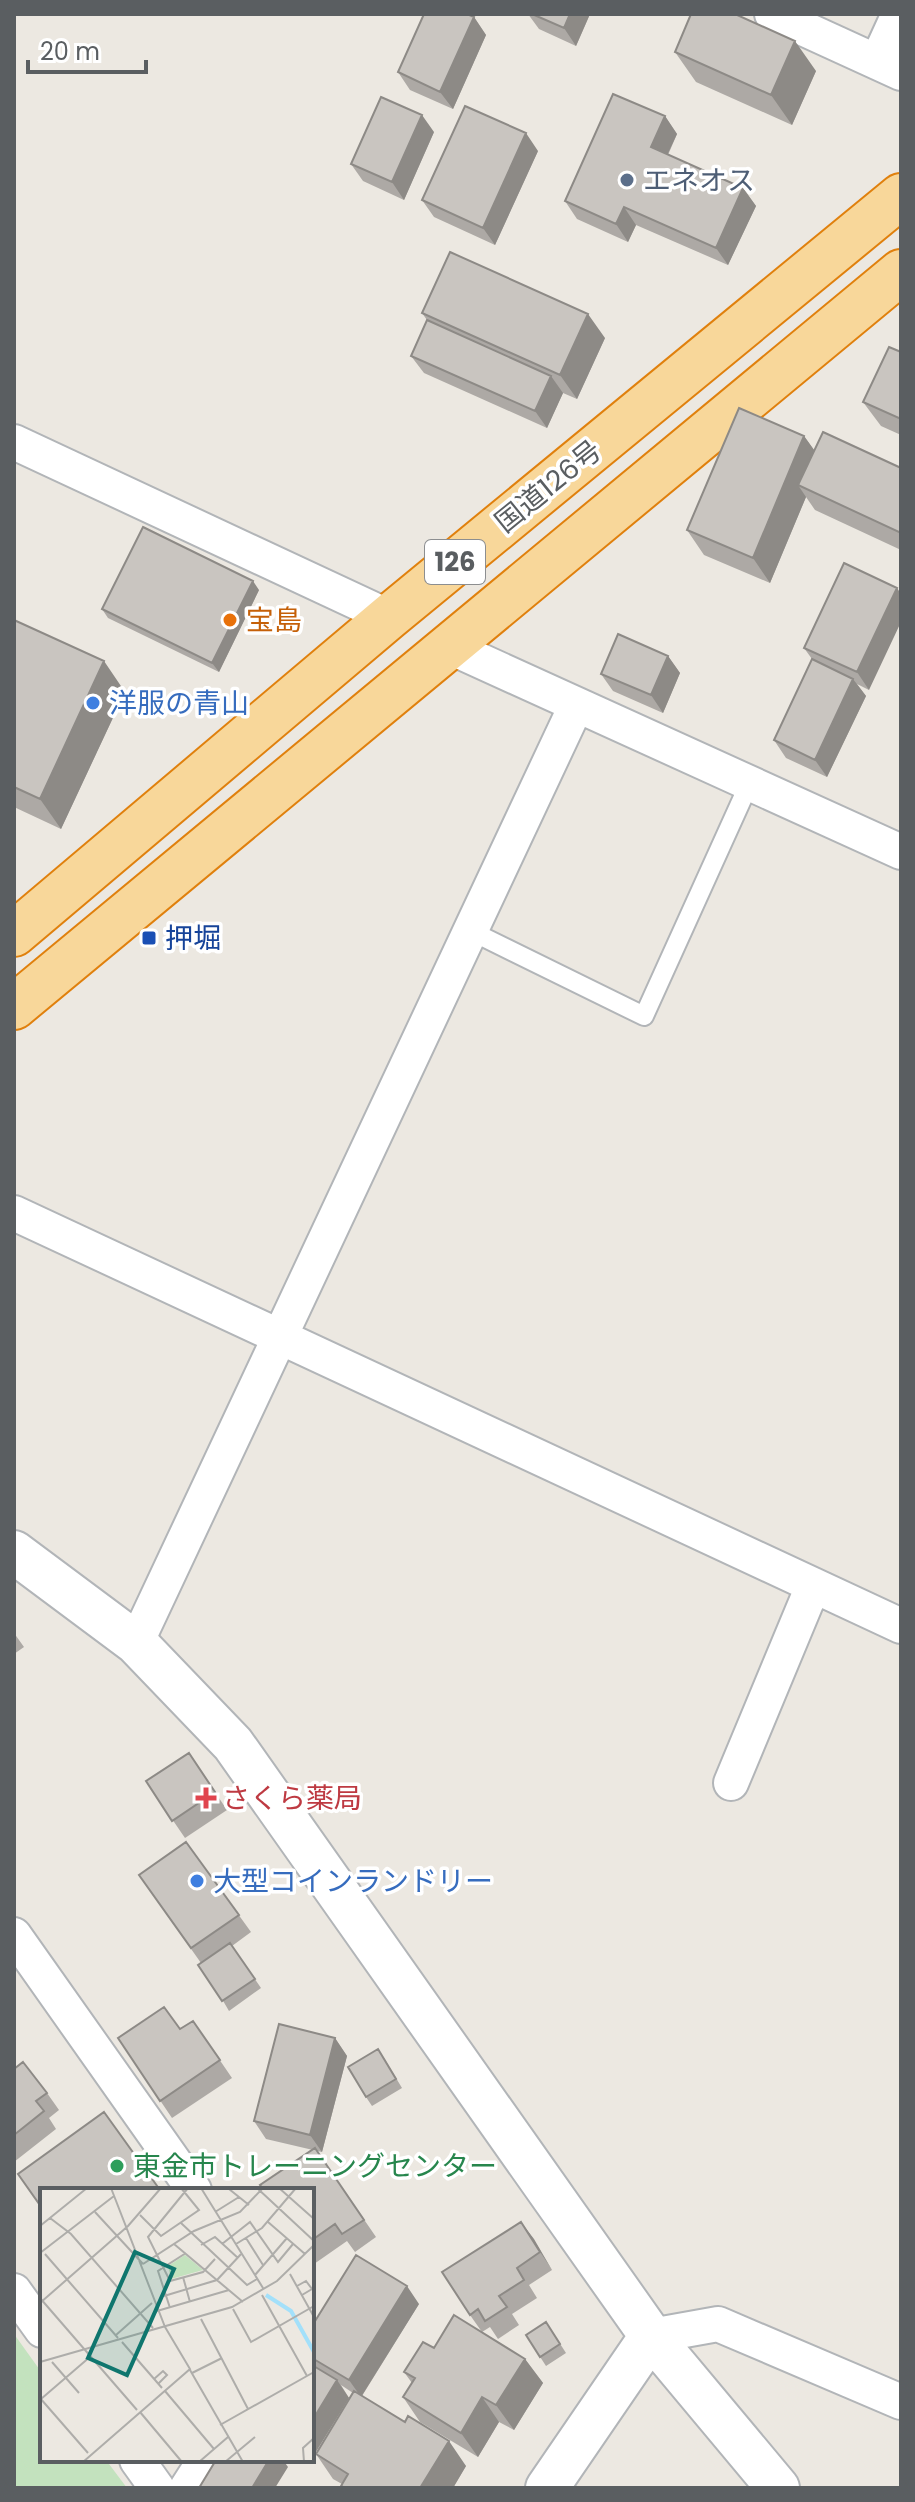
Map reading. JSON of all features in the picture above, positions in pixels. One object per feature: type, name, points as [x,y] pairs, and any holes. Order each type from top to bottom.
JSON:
[{"type":"highway","name":"国道126号","points":[[14,934],[389,617],[901,196]]},
{"type":"highway","name":"126","points":[[14,1007],[901,272]]},
{"type":"street","points":[[772,14],[889,68],[899,14]]},
{"type":"street","points":[[14,442],[389,617]]},
{"type":"street","points":[[450,647],[901,852]]},
{"type":"street","points":[[136,1643],[576,706]]},
{"type":"street","points":[[14,1213],[82,1242],[280,1339],[901,1626]]},
{"type":"street","points":[[14,1552],[136,1643],[233,1744],[651,2336],[778,2488]]},
{"type":"street","points":[[731,1783],[813,1586]]},
{"type":"street","points":[[14,1935],[193,2188]]},
{"type":"street","points":[[14,2291],[40,2327]]},
{"type":"street","points":[[547,2488],[651,2336],[718,2324],[901,2402]]},
{"type":"street","points":[[138,2462],[157,2488]]},
{"type":"street","points":[[187,2488],[204,2462]]},
{"type":"lane","points":[[471,931],[644,1016],[749,784]]},
{"type":"green space","points":[[14,2334],[40,2370],[40,2462],[108,2462],[127,2488],[14,2488]]},
{"type":"building","points":[[424,14],[467,14],[474,17],[440,92],[398,72]]},
{"type":"building","points":[[532,14],[570,14],[564,28]]},
{"type":"building","points":[[691,14],[735,14],[795,41],[771,95],[675,52]]},
{"type":"building","points":[[613,94],[665,116],[651,147],[743,188],[716,248],[624,207],[616,224],[565,201]]},
{"type":"building","points":[[381,97],[422,115],[392,182],[351,164]]},
{"type":"building","points":[[465,106],[526,133],[483,228],[422,200]]},
{"type":"building","points":[[450,252],[588,314],[560,375],[422,313]]},
{"type":"building","points":[[427,320],[551,376],[535,411],[411,356]]},
{"type":"building","points":[[889,347],[901,352],[901,419],[863,402]]},
{"type":"building","points":[[739,408],[804,436],[753,558],[687,530]]},
{"type":"building","points":[[823,432],[901,468],[901,533],[798,485]]},
{"type":"building","points":[[143,527],[253,581],[212,663],[102,609]]},
{"type":"building","points":[[844,563],[897,588],[857,672],[804,648]]},
{"type":"building","points":[[14,620],[104,661],[40,799],[14,787]]},
{"type":"building","points":[[618,634],[668,656],[651,695],[601,674]]},
{"type":"building","points":[[812,659],[853,679],[815,760],[774,740]]},
{"type":"building","points":[[189,1753],[215,1792],[172,1821],[146,1781]]},
{"type":"building","points":[[186,1842],[239,1915],[191,1948],[139,1875]]},
{"type":"building","points":[[230,1943],[255,1979],[222,2001],[198,1965]]},
{"type":"building","points":[[164,2007],[180,2029],[193,2021],[220,2060],[160,2101],[118,2038]]},
{"type":"building","points":[[279,2024],[335,2038],[310,2135],[254,2121]]},
{"type":"building","points":[[378,2049],[396,2079],[366,2097],[348,2067]]},
{"type":"building","points":[[23,2062],[47,2093],[36,2101],[44,2111],[14,2135],[14,2069]]},
{"type":"building","points":[[104,2112],[159,2188],[40,2188],[40,2205],[18,2174]]},
{"type":"building","points":[[315,2148],[364,2220],[342,2234],[335,2224],[314,2239],[314,2188],[262,2188],[260,2185]]},
{"type":"building","points":[[521,2222],[540,2252],[517,2268],[524,2280],[499,2296],[507,2307],[485,2321],[478,2309],[470,2315],[442,2272]]},
{"type":"building","points":[[356,2255],[407,2286],[349,2380],[314,2359],[314,2323]]},
{"type":"building","points":[[454,2315],[525,2359],[496,2405],[482,2397],[461,2433],[403,2397],[415,2378],[404,2372],[423,2342],[434,2348]]},
{"type":"building","points":[[546,2322],[560,2344],[540,2357],[526,2335]]},
{"type":"building","points":[[314,2366],[337,2380],[314,2418]]},
{"type":"building","points":[[354,2391],[405,2422],[408,2416],[449,2441],[420,2488],[345,2488],[341,2486],[348,2474],[316,2454]]},
{"type":"building","points":[[215,2462],[268,2462],[252,2488],[199,2488]]},
{"type":"place","name":"エネオス","points":[[627,180]]},
{"type":"place","name":"宝島","points":[[230,620]]},
{"type":"place","name":"洋服の青山","points":[[93,703]]},
{"type":"place","name":"押堀","points":[[149,938]]},
{"type":"place","name":"さくら薬局","points":[[206,1798]]},
{"type":"place","name":"大型コインランドリー","points":[[197,1881]]},
{"type":"place","name":"東金市トレーニングセンター","points":[[117,2166]]}]
